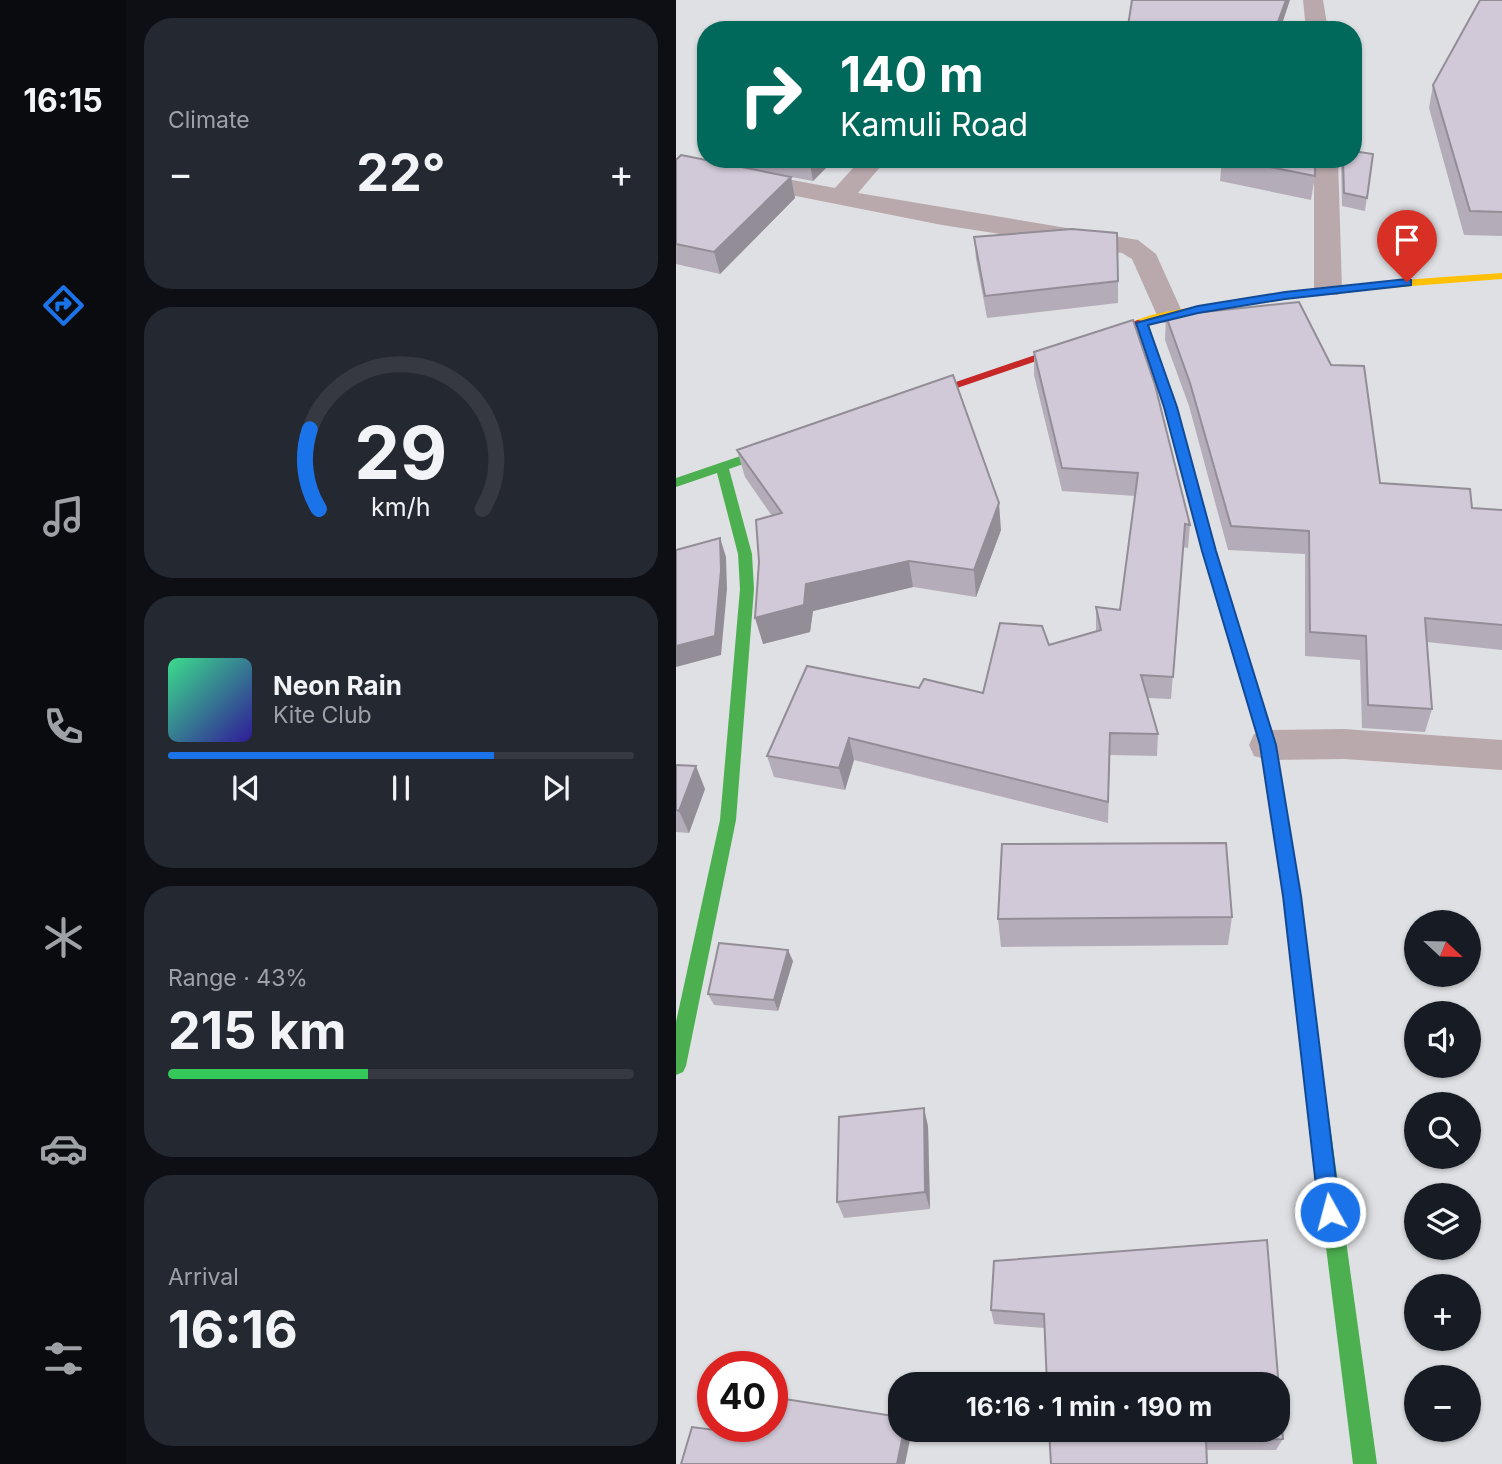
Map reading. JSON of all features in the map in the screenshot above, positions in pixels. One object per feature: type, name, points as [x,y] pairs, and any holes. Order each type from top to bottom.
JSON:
[{"type":"street","points":[[1313,0],[1315,21]]},
{"type":"street","points":[[676,165],[841,197],[1129,246],[1143,254],[1170,316]]},
{"type":"street","points":[[841,197],[867,168]]},
{"type":"street","points":[[1326,168],[1328,289]]},
{"type":"street","points":[[899,404],[1034,355],[1170,316],[1328,289],[1503,276]]},
{"type":"street","points":[[1142,323],[1171,407],[1209,551],[1268,745],[1292,896],[1331,1224],[1364,1464]]},
{"type":"street","points":[[676,483],[811,436]]},
{"type":"street","points":[[676,1066],[728,820],[747,589],[745,554],[722,468]]},
{"type":"street","points":[[1268,745],[1344,744],[1503,755]]},
{"type":"building","points":[[1132,0],[1286,0],[1278,21],[1129,21]]},
{"type":"building","points":[[1480,0],[1503,0],[1503,212],[1470,211],[1433,85]]},
{"type":"building","points":[[1362,152],[1373,154],[1367,198],[1344,193],[1343,168],[1362,168]]},
{"type":"building","points":[[681,155],[697,158],[697,168],[746,168],[791,177],[714,252],[676,244],[676,160]]},
{"type":"building","points":[[1275,168],[1315,168],[1315,176]]},
{"type":"building","points":[[1072,229],[1117,233],[1118,281],[985,296],[974,237]]},
{"type":"building","points":[[1299,302],[1331,365],[1364,366],[1380,483],[1470,489],[1472,508],[1503,510],[1503,625],[1425,618],[1432,709],[1368,705],[1366,636],[1310,632],[1309,531],[1231,526],[1190,383],[1166,316]]},
{"type":"building","points":[[1133,320],[1155,385],[1190,525],[1185,524],[1173,677],[1141,675],[1158,734],[1110,733],[1108,802],[849,738],[839,768],[767,756],[807,666],[919,688],[924,679],[983,693],[1000,623],[1042,626],[1049,645],[1101,630],[1096,607],[1120,610],[1138,473],[1062,468],[1034,352]]},
{"type":"building","points":[[953,375],[999,503],[974,570],[909,561],[806,584],[804,605],[755,618],[759,562],[756,520],[782,513],[737,450]]},
{"type":"building","points":[[720,538],[721,570],[715,636],[676,646],[676,550]]},
{"type":"building","points":[[676,765],[696,766],[679,811],[676,810]]},
{"type":"building","points":[[1226,843],[1232,917],[998,919],[1002,844]]},
{"type":"building","points":[[719,943],[788,950],[774,1000],[708,994]]},
{"type":"building","points":[[924,1108],[925,1192],[837,1202],[839,1117]]},
{"type":"building","points":[[1267,1240],[1278,1372],[1046,1372],[1044,1314],[991,1310],[994,1261]]},
{"type":"building","points":[[788,1400],[888,1415],[888,1442],[902,1442],[897,1464],[681,1464],[692,1427],[697,1428],[697,1442],[788,1442]]},
{"type":"building","points":[[1050,1442],[1206,1442],[1207,1464],[1051,1464]]},
{"type":"traffic: fast","points":[[1142,323],[1171,407],[1209,551],[1269,749]]},
{"type":"traffic: fast","points":[[676,483],[790,443]]},
{"type":"traffic: fast","points":[[676,1066],[728,820],[747,589],[745,554],[722,468]]},
{"type":"traffic: fast","points":[[1310,1046],[1365,1464]]},
{"type":"traffic: slow","points":[[1138,323],[1228,304],[1319,291],[1503,276]]},
{"type":"traffic: slow","points":[[1269,749],[1292,896],[1310,1046]]},
{"type":"traffic: jam","points":[[909,400],[1138,323]]},
{"type":"route","points":[[1330,1212],[1292,896],[1268,745],[1209,551],[1171,407],[1142,323],[1198,309],[1285,295],[1407,282]]}]
